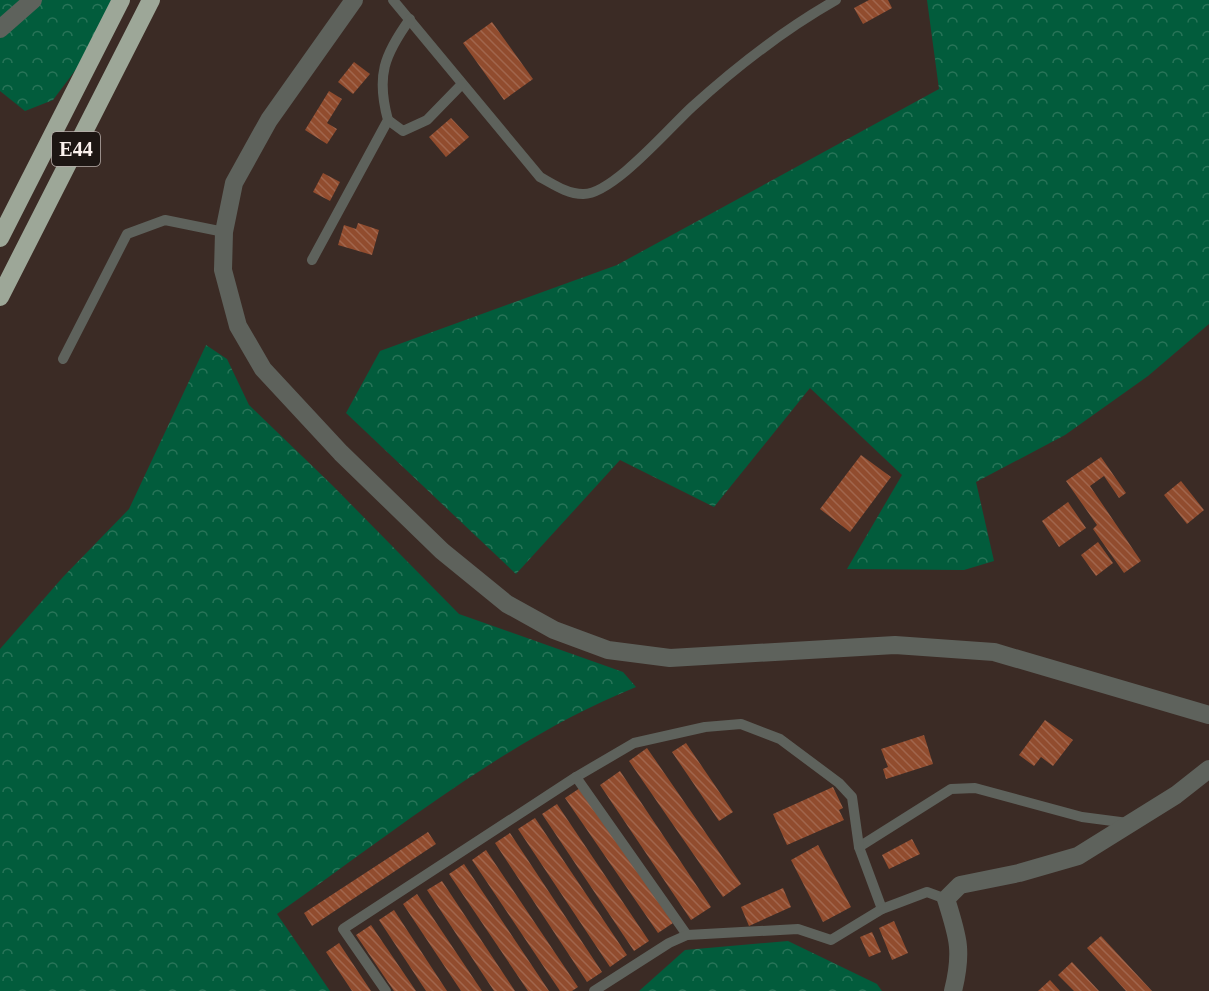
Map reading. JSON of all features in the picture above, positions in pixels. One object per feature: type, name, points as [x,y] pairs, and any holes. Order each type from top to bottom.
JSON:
[{"type":"highway","name":"E44","points":[[0,238],[121,0]]},
{"type":"highway","name":"E44","points":[[0,297],[151,0]]},
{"type":"street","points":[[0,29],[33,0]]},
{"type":"street","points":[[354,0],[268,120],[234,183],[225,232],[223,270],[238,326],[263,369],[341,453],[442,551],[507,604],[554,630],[608,651],[670,658],[895,645],[994,652],[1209,715]]},
{"type":"street","points":[[953,991],[959,953],[958,937],[946,899],[960,885],[1018,873],[1078,856],[1176,795],[1209,769]]},
{"type":"lane","points":[[393,0],[540,177],[566,191],[584,195],[615,179],[648,153],[701,99],[798,21],[836,0]]},
{"type":"lane","points":[[312,260],[387,120],[381,95],[383,64],[410,19]]},
{"type":"lane","points":[[387,120],[403,130],[426,120],[462,84]]},
{"type":"lane","points":[[63,359],[127,234],[165,220],[225,232]]},
{"type":"lane","points":[[386,991],[343,928],[576,777],[634,743],[705,727],[741,724],[780,739],[839,783],[852,797],[859,847],[882,909]]},
{"type":"lane","points":[[576,777],[687,935]]},
{"type":"lane","points":[[859,847],[951,789],[975,788],[1082,817],[1132,823]]},
{"type":"lane","points":[[594,991],[669,943],[687,935],[798,929],[831,940],[882,909],[927,892],[946,899]]},
{"type":"green space","points":[[0,0],[128,0],[53,100],[25,111],[0,91]]},
{"type":"green space","points":[[927,0],[1209,0],[1209,324],[1148,376],[1065,435],[976,482],[994,561],[964,570],[847,569],[902,475],[810,388],[714,507],[620,460],[516,574],[346,413],[380,351],[617,265],[939,89]]},
{"type":"green space","points":[[206,345],[227,359],[249,405],[332,485],[459,614],[623,672],[636,687],[588,708],[496,761],[451,790],[277,914],[330,991],[0,991],[0,649],[63,577],[129,509]]},
{"type":"green space","points":[[788,941],[877,984],[882,991],[639,991],[685,950]]},
{"type":"building","points":[[869,0],[888,0],[892,8],[863,24],[854,8]]},
{"type":"building","points":[[492,22],[533,79],[504,100],[463,43]]},
{"type":"building","points":[[354,62],[370,74],[353,94],[338,82]]},
{"type":"building","points":[[329,91],[342,99],[327,123],[337,129],[327,144],[305,130]]},
{"type":"building","points":[[451,118],[469,137],[446,157],[429,137]]},
{"type":"building","points":[[323,173],[340,182],[330,201],[313,192]]},
{"type":"building","points":[[358,223],[379,230],[372,255],[338,245],[344,225],[356,229]]},
{"type":"building","points":[[861,455],[891,477],[850,532],[820,509]]},
{"type":"building","points":[[1101,457],[1126,493],[1119,498],[1104,476],[1090,486],[1141,561],[1124,573],[1093,529],[1097,525],[1066,481]]},
{"type":"building","points":[[1181,481],[1204,510],[1187,524],[1164,495]]},
{"type":"building","points":[[1068,502],[1086,528],[1059,547],[1042,521]]},
{"type":"building","points":[[1098,542],[1113,563],[1096,576],[1081,555]]},
{"type":"building","points":[[1045,720],[1073,740],[1053,766],[1041,757],[1034,766],[1019,755]]},
{"type":"building","points":[[924,735],[933,764],[886,779],[883,769],[888,767],[881,749]]},
{"type":"building","points":[[686,743],[733,812],[719,821],[672,752]]},
{"type":"building","points":[[647,748],[741,884],[723,897],[629,761]]},
{"type":"building","points":[[620,771],[711,907],[691,920],[600,785]]},
{"type":"building","points":[[833,787],[843,808],[839,810],[844,820],[787,845],[773,814]]},
{"type":"building","points":[[580,788],[673,923],[658,933],[565,798]]},
{"type":"building","points":[[557,804],[649,941],[634,951],[542,814]]},
{"type":"building","points":[[535,818],[627,955],[610,967],[518,829]]},
{"type":"building","points":[[428,832],[436,844],[312,926],[304,913]]},
{"type":"building","points":[[510,833],[602,972],[587,982],[495,843]]},
{"type":"building","points":[[912,839],[920,854],[889,869],[882,855]]},
{"type":"building","points":[[818,845],[851,907],[823,922],[791,860]]},
{"type":"building","points":[[486,850],[578,987],[572,991],[560,991],[472,860]]},
{"type":"building","points":[[464,864],[549,991],[528,991],[449,874]]},
{"type":"building","points":[[442,881],[515,991],[494,991],[427,890]]},
{"type":"building","points":[[783,888],[791,907],[749,926],[741,907]]},
{"type":"building","points":[[417,894],[482,991],[461,991],[403,904]]},
{"type":"building","points":[[394,910],[447,991],[426,991],[379,920]]},
{"type":"building","points":[[894,921],[908,953],[892,960],[879,928]]},
{"type":"building","points":[[371,925],[416,991],[394,991],[356,935]]},
{"type":"building","points":[[872,932],[881,952],[869,957],[860,937]]},
{"type":"building","points":[[1101,936],[1152,991],[1126,991],[1087,948]]},
{"type":"building","points":[[339,943],[371,991],[352,991],[326,952]]},
{"type":"building","points":[[1072,962],[1099,991],[1074,991],[1058,975]]},
{"type":"building","points":[[1050,980],[1060,991],[1038,991]]}]
